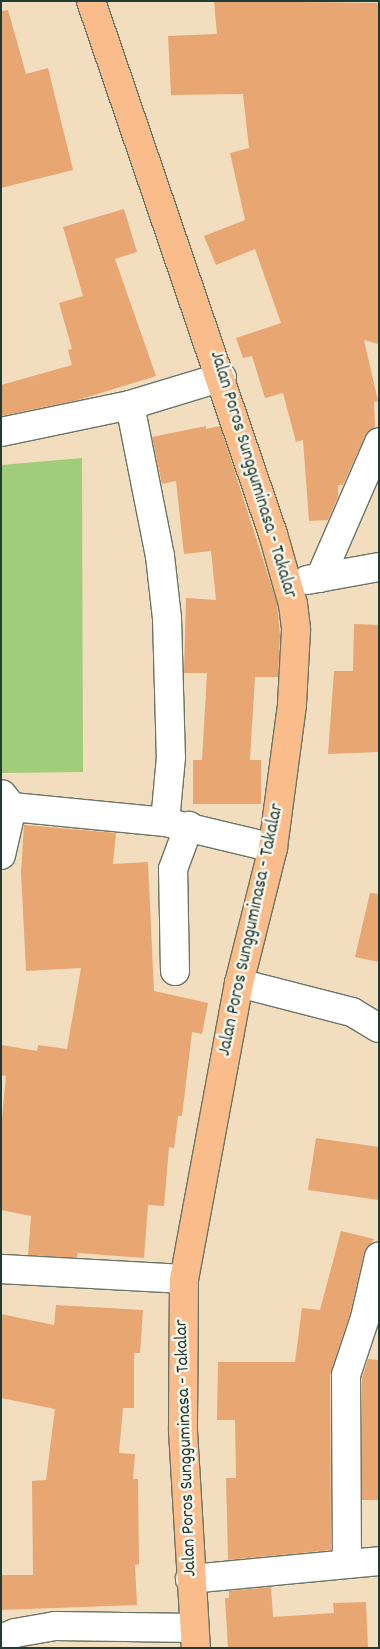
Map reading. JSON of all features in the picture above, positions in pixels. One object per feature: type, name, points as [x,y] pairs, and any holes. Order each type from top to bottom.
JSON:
[{"type":"highway","name":"Jalan Poros Sungguminasa - Takalar","points":[[91,1],[222,377],[286,583],[296,630],[296,659],[273,848],[239,983],[184,1279],[181,1385],[190,1579],[195,1638]]},
{"type":"street","points":[[1,432],[130,404],[222,377]]},
{"type":"street","points":[[130,404],[160,556],[167,618],[171,757],[177,824],[173,868],[175,971]]},
{"type":"street","points":[[320,578],[379,442]]},
{"type":"street","points":[[286,583],[379,567]]},
{"type":"street","points":[[1,855],[7,800],[177,824],[273,848]]},
{"type":"street","points":[[239,983],[352,1012],[379,1028]]},
{"type":"street","points":[[347,1564],[346,1375],[365,1318],[379,1257]]},
{"type":"street","points":[[1,1269],[184,1279]]},
{"type":"street","points":[[190,1579],[379,1561]]},
{"type":"street","points":[[1,1640],[15,1633],[55,1626],[195,1638]]},
{"type":"green space","points":[[82,458],[83,772],[1,773],[1,465]]},
{"type":"building","points":[[214,1],[378,3],[379,344],[364,340],[378,401],[374,402],[375,427],[365,436],[343,485],[338,485],[338,497],[328,520],[309,521],[303,440],[296,442],[283,393],[265,398],[252,356],[243,358],[236,338],[281,323],[255,249],[216,265],[204,236],[245,220],[230,153],[249,148],[243,94],[171,95],[168,36],[217,34]]},
{"type":"building","points":[[8,10],[26,74],[48,68],[73,170],[1,188],[1,11]]},
{"type":"building","points":[[124,209],[137,252],[115,259],[156,376],[78,400],[1,416],[1,385],[72,365],[68,350],[72,349],[59,303],[83,296],[63,227]]},
{"type":"building","points":[[206,426],[206,429],[220,426],[277,603],[280,635],[278,677],[255,677],[250,760],[261,760],[261,804],[193,804],[193,760],[202,760],[207,673],[184,673],[186,598],[216,600],[211,551],[184,554],[176,481],[162,484],[152,437]]},
{"type":"building","points":[[354,624],[379,625],[379,752],[328,754],[334,671],[353,671]]},
{"type":"building","points":[[24,825],[116,833],[113,864],[148,862],[154,991],[208,1003],[202,1034],[192,1032],[182,1116],[178,1116],[174,1148],[169,1147],[164,1206],[148,1205],[144,1258],[78,1253],[77,1258],[28,1255],[31,1216],[1,1210],[1,1127],[6,1076],[1,1075],[1,1045],[37,1051],[38,1045],[67,1049],[81,968],[26,971],[21,872]]},
{"type":"building","points":[[370,893],[379,894],[379,962],[355,957]]},
{"type":"building","points":[[316,1138],[379,1147],[379,1200],[308,1190]]},
{"type":"building","points":[[341,1231],[374,1239],[364,1254],[350,1314],[330,1375],[331,1550],[228,1560],[226,1478],[236,1478],[235,1420],[217,1420],[218,1362],[295,1362],[302,1308],[320,1310]]},
{"type":"building","points":[[56,1305],[143,1310],[140,1353],[134,1353],[134,1408],[123,1408],[119,1453],[135,1454],[133,1479],[138,1479],[139,1564],[135,1565],[137,1605],[1,1610],[1,1575],[33,1575],[32,1481],[46,1480],[55,1409],[1,1398],[1,1314],[54,1325]]},
{"type":"building","points":[[368,1359],[379,1360],[379,1500],[362,1500],[362,1378]]},
{"type":"building","points":[[271,1587],[273,1617],[334,1613],[333,1603],[366,1602],[368,1648],[228,1648],[225,1598],[229,1598],[229,1591]]}]
